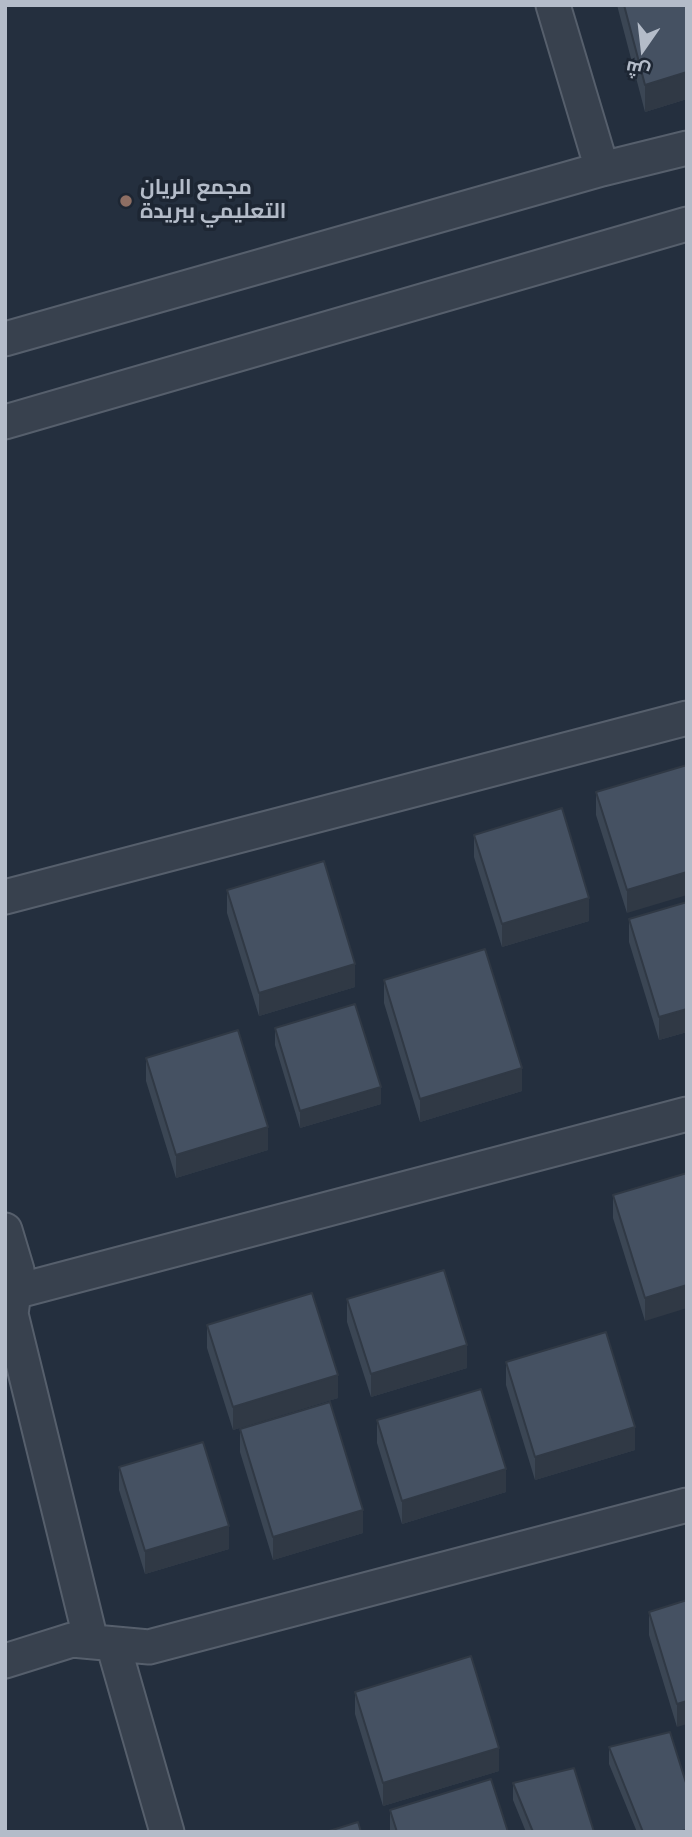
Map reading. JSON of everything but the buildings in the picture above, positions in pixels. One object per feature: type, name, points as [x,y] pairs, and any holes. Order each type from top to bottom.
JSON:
[{"type":"street","points":[[553,5],[601,169]]},
{"type":"street","points":[[5,339],[601,169],[687,148]]},
{"type":"street","points":[[5,422],[687,224]]},
{"type":"street","points":[[5,897],[687,718]]},
{"type":"street","points":[[13,1293],[687,1114]]},
{"type":"street","points":[[5,1230],[17,1270],[11,1314],[102,1642],[167,1832]]},
{"type":"street","points":[[5,1661],[72,1640],[149,1647],[687,1505]]},
{"type":"place","name":"مجمع الريان التعليمي ببريدة","points":[[126,201]]}]
